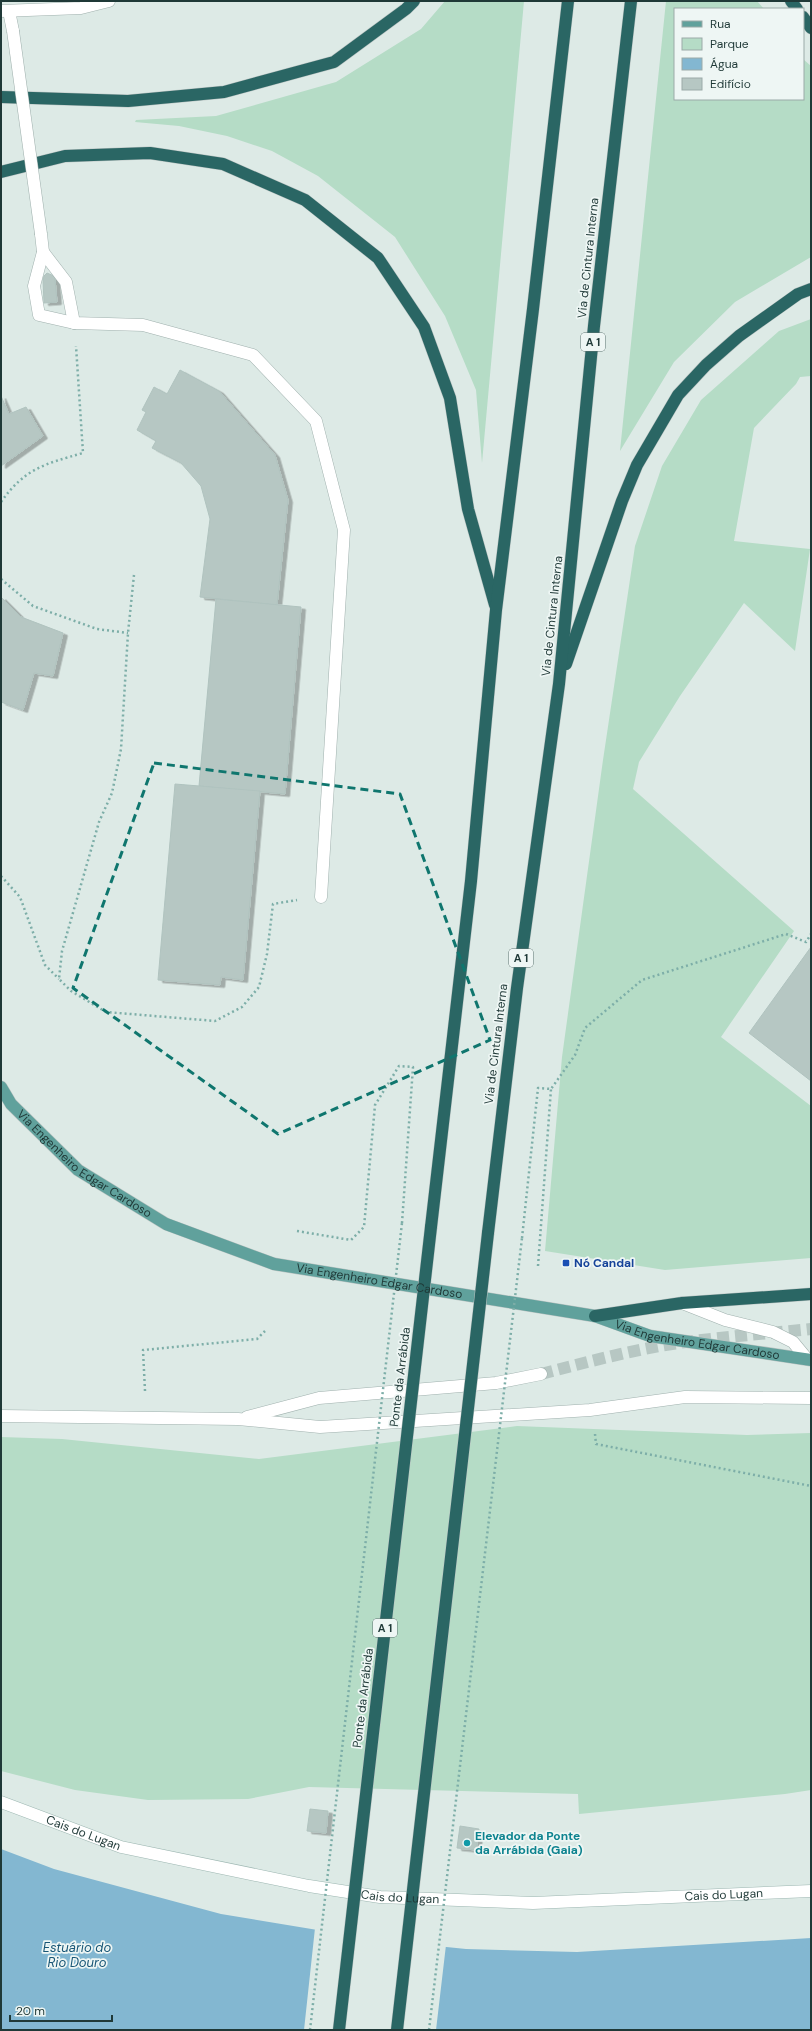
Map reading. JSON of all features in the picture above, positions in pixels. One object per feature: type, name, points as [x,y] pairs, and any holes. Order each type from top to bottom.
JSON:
[{"type":"highway","points":[[1,97],[128,101],[224,92],[334,62],[406,10],[414,1]]},
{"type":"highway","name":"A 1","points":[[496,610],[532,317],[568,1]]},
{"type":"highway","name":"Via de Cintura Interna","points":[[397,2030],[517,988],[559,684],[594,326],[631,1]]},
{"type":"highway","points":[[804,18],[811,28]]},
{"type":"highway","points":[[1,172],[65,156],[135,153],[150,153],[223,164],[305,200],[378,258],[424,327],[450,398],[468,509],[496,610]]},
{"type":"highway","points":[[559,684],[622,501],[637,465],[678,395],[706,365],[739,336],[798,294],[811,289]]},
{"type":"highway","name":"Ponte da Arrábida","points":[[339,2030],[471,881],[496,610]]},
{"type":"highway","points":[[595,1316],[682,1303],[811,1294]]},
{"type":"main road","name":"Via Engenheiro Edgar Cardoso","points":[[1,1087],[11,1104],[78,1170],[166,1224],[274,1264],[595,1316],[650,1336],[809,1359]]},
{"type":"street","points":[[109,1],[82,8],[5,11],[13,31],[43,252],[34,286],[39,315],[74,322],[143,325],[253,355],[316,421],[344,530],[321,896]]},
{"type":"street","points":[[43,252],[66,282],[74,322]]},
{"type":"street","points":[[682,1303],[725,1320],[774,1332],[793,1342],[809,1359]]},
{"type":"street","points":[[238,1419],[319,1398],[496,1383],[541,1374]]},
{"type":"street","points":[[1,1416],[238,1419],[320,1427],[590,1410],[685,1397],[811,1398]]},
{"type":"street","name":"Cais do Lugan","points":[[1,1802],[121,1847],[310,1886],[380,1897],[533,1903],[811,1891]]},
{"type":"path","points":[[1,502],[13,484],[42,465],[83,453],[74,322]]},
{"type":"path","points":[[60,979],[62,951],[99,822],[112,793],[121,749],[128,633],[134,576]]},
{"type":"path","points":[[1,579],[33,606],[97,629],[128,633]]},
{"type":"path","points":[[1,876],[20,897],[45,965],[71,991],[106,1012],[215,1021],[242,1007],[259,987],[267,954],[273,904],[321,896]]},
{"type":"path","points":[[538,1266],[551,1089],[575,1055],[585,1028],[642,980],[786,934],[806,942],[811,934]]},
{"type":"path","points":[[297,1231],[351,1240],[364,1227],[375,1105],[400,1066],[413,1067],[402,1224],[310,2030]]},
{"type":"path","points":[[430,2030],[538,1088],[551,1089]]},
{"type":"path","points":[[145,1391],[143,1350],[257,1339],[265,1331]]},
{"type":"path","points":[[590,1410],[593,1414],[596,1444],[811,1486]]},
{"type":"highlighted area","points":[[154,763],[400,794],[490,1040],[278,1134],[73,988]]},
{"type":"green space","points":[[445,1],[524,1],[482,463],[476,390],[445,316],[395,237],[318,176],[272,151],[227,136],[179,126],[135,122],[136,120],[216,116],[336,82],[421,29]]},
{"type":"green space","points":[[666,1],[757,1],[763,8],[674,8],[674,100],[804,100],[804,60],[811,66],[811,257],[735,302],[674,362],[620,451]]},
{"type":"green space","points":[[811,319],[811,376],[800,377],[796,384],[754,428],[734,541],[810,549],[795,651],[744,603],[680,696],[639,762],[633,789],[794,931],[721,1037],[811,1106],[811,1258],[665,1270],[545,1251],[562,1057],[603,760],[635,546],[662,466],[701,400],[779,331]]},
{"type":"green space","points":[[517,1426],[747,1435],[811,1433],[811,1790],[785,1794],[579,1814],[578,1794],[309,1787],[248,1799],[148,1800],[75,1790],[1,1771],[1,1437],[62,1439],[259,1459]]},
{"type":"water","name":"Estuário do Rio Douro","points":[[1,1849],[54,1869],[221,1914],[378,1940],[466,1949],[577,1952],[811,1938],[811,2030],[1,2030]]},
{"type":"pier","points":[[315,1928],[378,1938],[446,1945],[436,2030],[304,2030]]},
{"type":"building","points":[[47,273],[54,276],[57,302],[44,303],[43,280]]},
{"type":"building","points":[[180,370],[219,391],[275,455],[288,500],[277,605],[200,597],[210,519],[201,486],[181,463],[152,448],[156,441],[137,430],[146,412],[142,410],[154,387],[167,394]]},
{"type":"building","points":[[1,396],[9,414],[26,407],[43,436],[1,466]]},
{"type":"building","points":[[1,597],[21,617],[63,633],[53,676],[34,673],[23,710],[1,702]]},
{"type":"building","points":[[216,599],[301,607],[285,794],[199,786]]},
{"type":"building","points":[[175,784],[260,791],[243,980],[221,977],[220,985],[158,980]]},
{"type":"building","points":[[811,947],[811,1081],[749,1033]]},
{"type":"building","points":[[310,1809],[328,1811],[326,1833],[307,1831]]},
{"type":"building","name":"Elevador da Ponte da Arrábida (Gaia)","points":[[460,1826],[479,1829],[476,1850],[457,1848]]},
{"type":"tunnel","points":[[541,1374],[622,1354],[672,1344],[724,1337],[811,1329]]},
{"type":"place","name":"Nó Candal","points":[[566,1263]]},
{"type":"place","name":"Elevador da Ponte da Arrábida (Gaia)","points":[[467,1843]]}]
